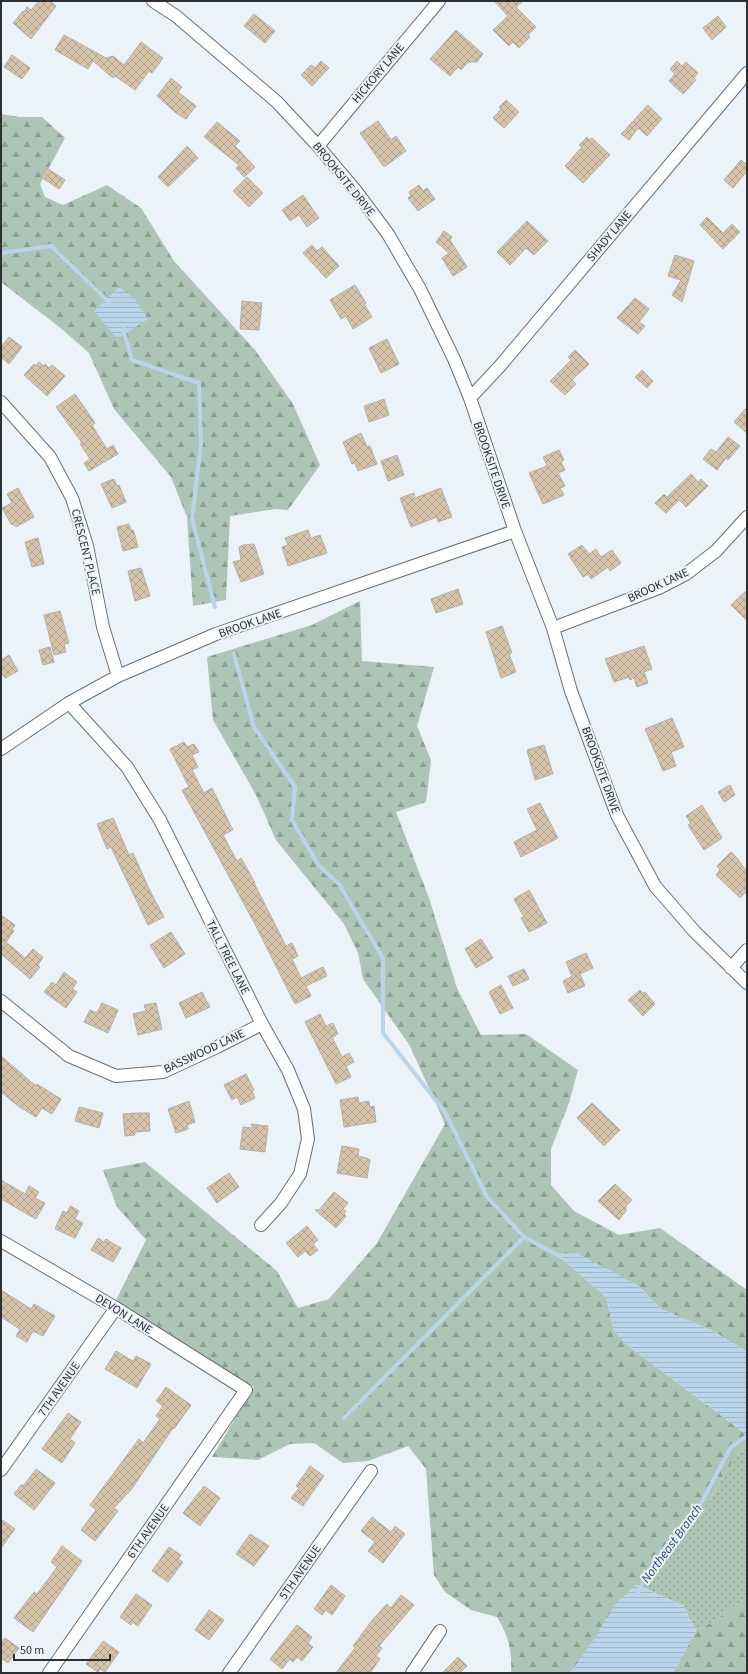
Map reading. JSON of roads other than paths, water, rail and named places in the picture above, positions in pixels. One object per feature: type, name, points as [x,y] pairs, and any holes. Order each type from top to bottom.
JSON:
[{"type":"street","name":"BROOKSITE DRIVE","points":[[153,1],[176,16],[277,102],[318,146],[356,191],[388,234],[439,325],[470,398],[515,531],[553,628],[572,691],[617,815],[655,886],[694,931],[747,983]]},
{"type":"street","name":"HICKORY LANE","points":[[318,146],[439,1]]},
{"type":"street","name":"SHADY LANE","points":[[470,398],[500,366],[747,73]]},
{"type":"street","name":"CRESCENT PLACE","points":[[1,402],[50,457],[72,498],[87,546],[103,627],[118,676]]},
{"type":"street","name":"BROOK LANE","points":[[553,628],[659,588],[686,574],[716,551],[747,517]]},
{"type":"street","name":"BROOK LANE","points":[[1,749],[69,704],[118,676],[216,634],[515,531]]},
{"type":"street","name":"TALL TREE LANE","points":[[69,704],[127,767],[160,820],[262,1024],[288,1070],[304,1109],[308,1139],[300,1174],[281,1203],[260,1225]]},
{"type":"street","points":[[731,968],[747,950]]},
{"type":"street","name":"BASSWOOD LANE","points":[[1,1001],[68,1056],[116,1076],[163,1072],[217,1048],[262,1024]]},
{"type":"street","name":"DEVON LANE","points":[[1,1241],[116,1308],[246,1390]]},
{"type":"street","name":"7TH AVENUE","points":[[1,1470],[116,1308]]},
{"type":"street","name":"6TH AVENUE","points":[[50,1673],[246,1390]]},
{"type":"street","name":"5TH AVENUE","points":[[229,1673],[371,1471]]},
{"type":"street","points":[[412,1673],[440,1630]]},
{"type":"water","points":[[119,287],[136,300],[148,319],[117,339],[94,311]]},
{"type":"water","points":[[577,1253],[636,1284],[661,1309],[713,1331],[747,1352],[747,1435],[631,1348],[614,1331],[606,1297],[557,1254]]},
{"type":"water","points":[[636,1585],[684,1606],[696,1631],[673,1673],[570,1673],[593,1641],[616,1603]]},
{"type":"waterway","points":[[1,253],[51,246],[109,302]]},
{"type":"waterway","points":[[123,329],[132,360],[199,383],[201,443],[192,519],[215,607]]},
{"type":"waterway","points":[[234,654],[254,727],[295,787],[292,820],[319,866],[339,884],[383,958],[383,1033],[445,1112],[487,1197],[524,1237]]},
{"type":"waterway","points":[[344,1418],[524,1237],[561,1257]]},
{"type":"waterway","name":"Northeast Branch","points":[[638,1592],[661,1552],[697,1511],[731,1447],[747,1436]]}]
